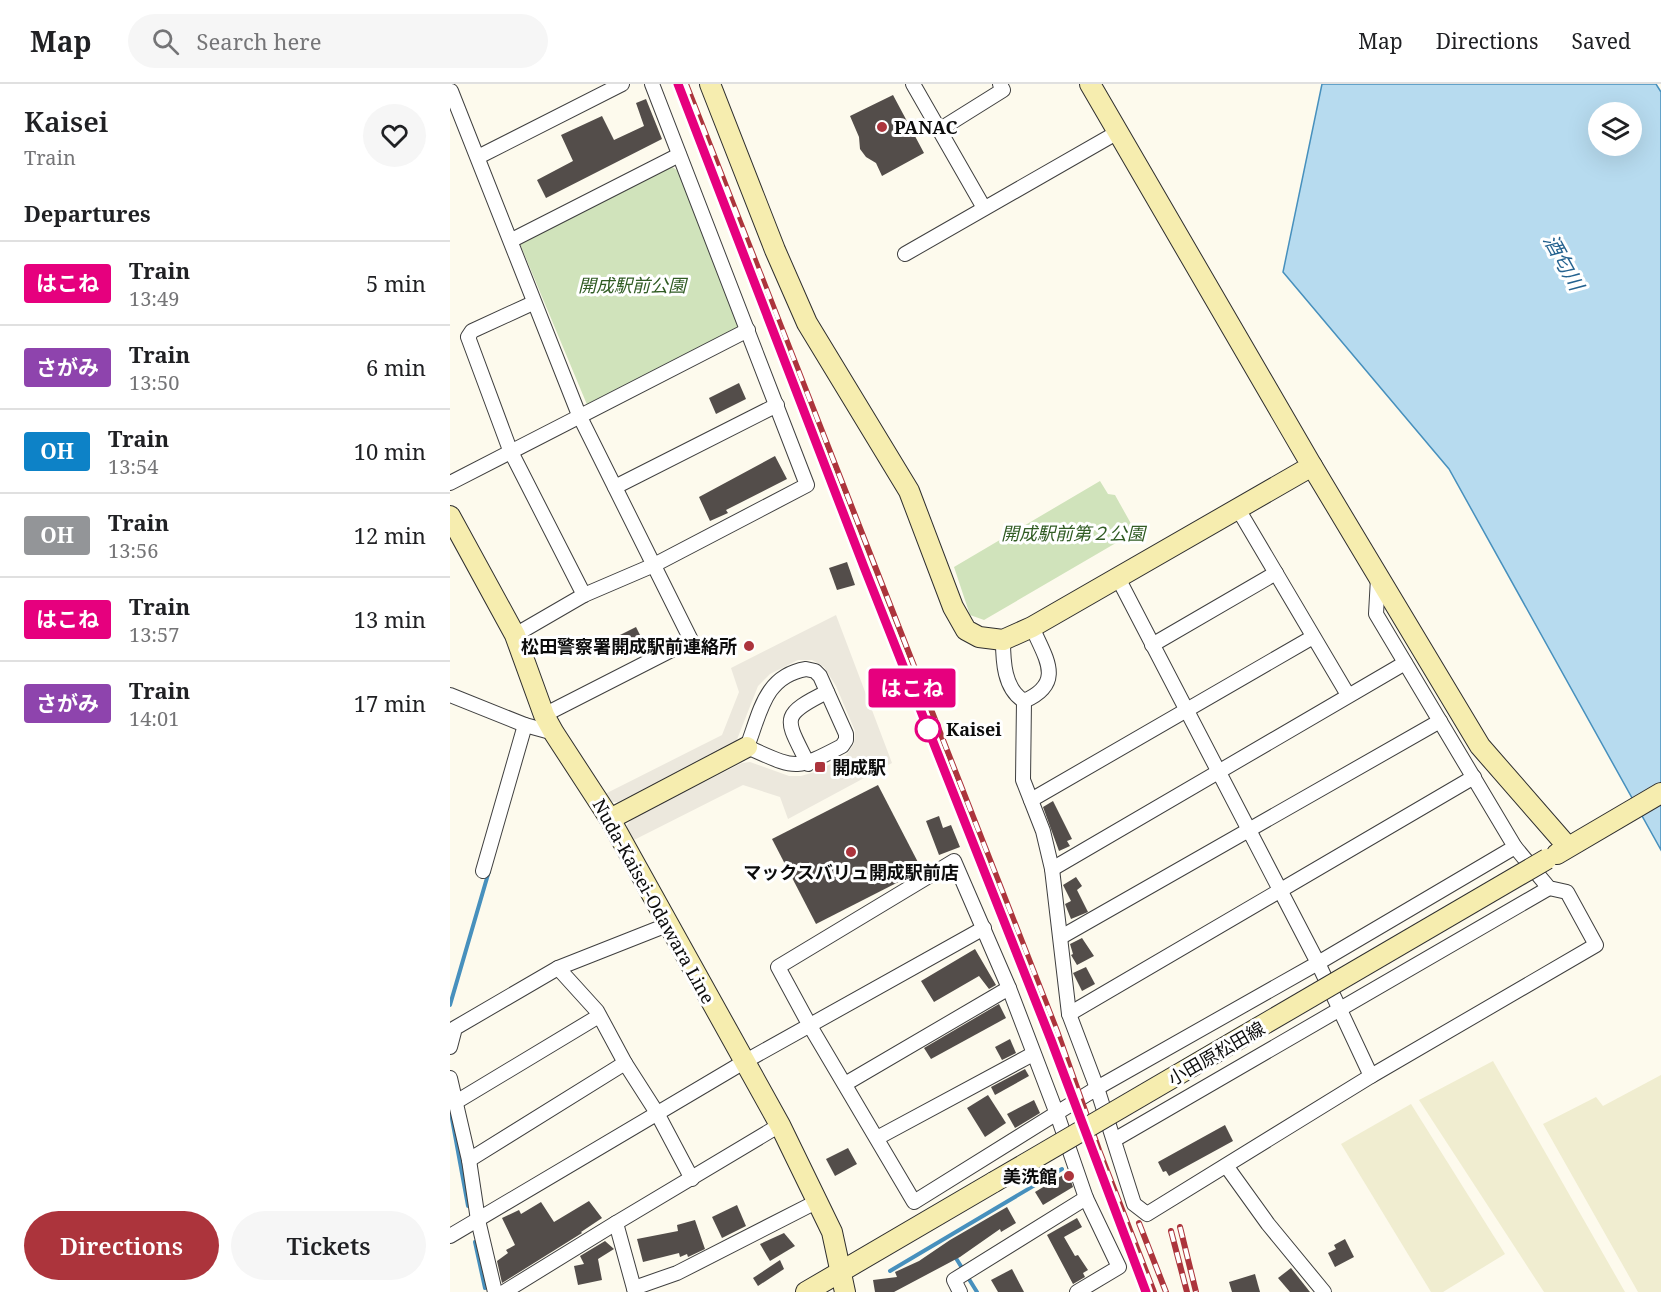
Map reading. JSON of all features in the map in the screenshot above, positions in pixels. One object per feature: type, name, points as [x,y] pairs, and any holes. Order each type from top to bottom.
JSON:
[{"type":"street","points":[[478,157],[622,84]]},
{"type":"street","points":[[515,635],[584,595],[654,565],[807,485],[652,84]]},
{"type":"street","points":[[710,84],[802,313],[909,490],[953,607],[966,630],[979,637],[1003,640],[1032,627],[1312,466]]},
{"type":"street","points":[[913,84],[984,208]]},
{"type":"street","points":[[1090,84],[1312,466],[1480,746],[1568,847]]},
{"type":"street","points":[[939,130],[1006,86]]},
{"type":"street","points":[[454,89],[478,157],[512,240],[533,303],[579,415],[691,640],[544,715]]},
{"type":"street","points":[[905,254],[1118,132]]},
{"type":"street","points":[[512,240],[679,155]]},
{"type":"street","points":[[533,303],[472,331],[468,337],[510,450],[584,595]]},
{"type":"street","points":[[450,483],[510,450],[748,330]]},
{"type":"street","points":[[615,487],[777,405]]},
{"type":"street","points":[[1238,508],[1348,695]]},
{"type":"street","name":"Nuda-Kaisei-Odawara Line","points":[[450,516],[515,635],[544,715],[610,819],[780,1125],[818,1201],[836,1244],[845,1292]]},
{"type":"street","points":[[1152,645],[1276,573]]},
{"type":"street","points":[[1118,578],[1318,963],[1371,1077]]},
{"type":"street","points":[[1024,701],[1023,780],[1042,831],[1052,869],[1069,1014],[1097,1088],[1134,1204],[1147,1214],[1371,1077],[1596,945],[1567,892],[1549,888],[1515,847],[1405,663],[1376,614],[1378,578]]},
{"type":"street","points":[[1024,701],[1040,694],[1049,683],[1049,666],[1032,627]]},
{"type":"street","points":[[1030,800],[1313,637]]},
{"type":"street","points":[[1003,640],[1004,664],[1011,687],[1017,697],[1024,701]]},
{"type":"street","points":[[1052,869],[1405,663]]},
{"type":"street","points":[[610,819],[747,747],[768,690],[777,682],[806,669],[815,671],[820,676],[846,734],[846,740],[842,746],[808,764],[793,765],[747,747]]},
{"type":"street","points":[[808,764],[791,730],[791,716],[800,705],[827,692]]},
{"type":"street","points":[[450,695],[525,725],[554,733]]},
{"type":"street","points":[[1061,937],[1440,721]]},
{"type":"street","points":[[483,871],[525,725]]},
{"type":"street","points":[[1069,1014],[1474,777]]},
{"type":"street","name":"小田原松田線","points":[[806,1292],[1661,793]]},
{"type":"street","points":[[1077,1292],[1119,1267],[1086,1198],[1058,1114],[1009,988],[954,861],[778,967],[810,1026],[914,1202],[1058,1114],[1097,1088],[1318,963],[1515,847]]},
{"type":"street","points":[[1114,1140],[1549,888]]},
{"type":"street","points":[[450,1047],[455,1028],[558,968],[667,925]]},
{"type":"street","points":[[450,1236],[744,1062],[984,928]]},
{"type":"street","points":[[558,968],[599,1016],[625,1063],[657,1113],[692,1179]]},
{"type":"street","points":[[845,1084],[1009,988]]},
{"type":"street","points":[[456,1102],[599,1016]]},
{"type":"street","points":[[877,1138],[1033,1054]]},
{"type":"street","points":[[469,1160],[625,1063]]},
{"type":"street","points":[[450,1078],[456,1102],[456,1119],[469,1160],[478,1220],[495,1292]]},
{"type":"street","points":[[504,1292],[780,1125]]},
{"type":"street","points":[[1227,1167],[1268,1224],[1324,1292]]},
{"type":"street","points":[[960,1292],[954,1280],[1086,1198]]},
{"type":"street","points":[[616,1223],[634,1290],[677,1273],[818,1201]]},
{"type":"shaded area","points":[[836,615],[892,763],[788,819],[780,797],[743,785],[630,842],[627,836],[627,825],[634,817],[742,763],[750,762],[789,776],[801,776],[818,771],[846,755],[854,744],[855,731],[836,686],[824,667],[812,660],[798,660],[770,674],[758,686],[736,742],[618,802],[612,802],[603,795],[722,735],[739,692],[731,668]]},
{"type":"shaded area","points":[[1493,1061],[1625,1292],[1544,1292],[1419,1100]]},
{"type":"shaded area","points":[[1661,1075],[1661,1292],[1638,1292],[1543,1124],[1596,1097],[1603,1106]]},
{"type":"shaded area","points":[[1411,1104],[1505,1254],[1443,1292],[1431,1292],[1341,1144]]},
{"type":"green space","name":"開成駅前公園","points":[[671,166],[681,173],[744,326],[588,407],[520,244]]},
{"type":"green space","name":"開成駅前第２公園","points":[[1100,481],[1108,494],[1115,495],[1134,529],[1133,533],[984,620],[970,615],[954,567]]},
{"type":"water","name":"酒匂川","points":[[1322,84],[1656,84],[1661,92],[1661,850],[1449,469],[1283,272]]},
{"type":"building","name":"PANAC","points":[[893,95],[924,153],[882,176],[876,163],[866,157],[860,149],[859,137],[850,116]]},
{"type":"building","points":[[646,99],[662,139],[546,198],[537,180],[573,161],[561,135],[602,116],[614,140],[644,126],[636,103]]},
{"type":"building","points":[[739,383],[746,399],[716,414],[709,398]]},
{"type":"building","points":[[775,456],[787,479],[726,510],[728,513],[710,521],[699,497]]},
{"type":"building","points":[[847,562],[855,585],[837,590],[829,568]]},
{"type":"building","points":[[636,627],[646,647],[629,655],[620,635]]},
{"type":"building","points":[[878,785],[922,870],[816,924],[772,839]]},
{"type":"building","points":[[1053,801],[1072,839],[1067,841],[1070,846],[1059,851],[1043,807]]},
{"type":"building","points":[[939,816],[943,828],[951,825],[960,847],[939,855],[926,821]]},
{"type":"building","points":[[1076,877],[1082,886],[1077,890],[1088,912],[1071,919],[1065,904],[1071,901],[1063,885]]},
{"type":"building","points":[[1082,938],[1094,956],[1077,965],[1071,955],[1073,954],[1070,944]]},
{"type":"building","points":[[975,949],[996,985],[989,989],[979,976],[934,1002],[921,981]]},
{"type":"building","points":[[1086,967],[1095,984],[1082,991],[1073,973]]},
{"type":"building","points":[[999,1004],[1006,1018],[931,1059],[924,1048]]},
{"type":"building","points":[[1010,1039],[1016,1053],[1002,1060],[995,1047]]},
{"type":"building","points":[[1025,1069],[1029,1076],[995,1095],[991,1087]]},
{"type":"building","points":[[988,1095],[1006,1123],[985,1137],[967,1108]]},
{"type":"building","points":[[1034,1100],[1040,1113],[1015,1128],[1007,1114]]},
{"type":"building","points":[[1225,1125],[1233,1141],[1169,1176],[1166,1171],[1163,1172],[1158,1162]]},
{"type":"building","points":[[848,1148],[857,1164],[835,1176],[826,1159]]},
{"type":"building","points":[[1068,1172],[1073,1187],[1043,1205],[1035,1192]]},
{"type":"building","points":[[589,1201],[602,1218],[502,1283],[497,1261],[508,1253],[506,1250],[515,1245],[502,1218],[519,1210],[521,1214],[541,1202],[554,1222]]},
{"type":"building","points":[[737,1205],[746,1226],[722,1238],[712,1217]]},
{"type":"building","points":[[1007,1207],[1016,1223],[1001,1232],[1000,1229],[960,1257],[894,1292],[875,1292],[873,1280],[897,1277],[895,1272],[919,1261]]},
{"type":"building","points":[[1077,1218],[1082,1227],[1064,1237],[1075,1256],[1078,1255],[1088,1270],[1083,1273],[1085,1277],[1073,1284],[1047,1235]]},
{"type":"building","points":[[695,1220],[705,1249],[688,1257],[687,1254],[680,1257],[679,1253],[643,1262],[637,1239],[678,1231],[677,1225]]},
{"type":"building","points":[[784,1233],[795,1246],[770,1261],[760,1244]]},
{"type":"building","points":[[1345,1239],[1354,1257],[1335,1267],[1328,1253],[1336,1249],[1334,1245]]},
{"type":"building","points":[[605,1241],[614,1249],[598,1259],[602,1280],[578,1285],[574,1266],[584,1264],[580,1256]]},
{"type":"building","points":[[780,1260],[784,1269],[758,1286],[753,1278]]},
{"type":"building","points":[[1291,1268],[1310,1292],[1290,1292],[1278,1278]]},
{"type":"building","points":[[1012,1269],[1024,1292],[998,1292],[991,1280]]},
{"type":"building","points":[[1255,1274],[1260,1292],[1232,1292],[1229,1282]]},
{"type":"waterway","points":[[450,1005],[489,871]]},
{"type":"waterway","points":[[450,1108],[468,1206]]},
{"type":"waterway","points":[[890,1271],[1062,1169]]},
{"type":"waterway","points":[[475,1242],[485,1288]]},
{"type":"waterway","points":[[954,1255],[977,1292]]},
{"type":"railway","points":[[686,84],[1057,1031],[1099,1150],[1154,1292]]},
{"type":"railway","points":[[1033,995],[1056,1053]]},
{"type":"railway","points":[[1139,1223],[1166,1292]]},
{"type":"railway","points":[[1180,1227],[1196,1292]]},
{"type":"railway","points":[[1171,1231],[1187,1292]]},
{"type":"train","name":"はこね","points":[[678,84],[864,567],[1051,1040],[1146,1292]]},
{"type":"place","name":"PANAC","points":[[882,127]]},
{"type":"place","name":"松田警察署開成駅前連絡所","points":[[749,646]]},
{"type":"place","name":"Kaisei","points":[[928,729]]},
{"type":"place","name":"開成駅","points":[[820,767]]},
{"type":"place","name":"マックスバリュ開成駅前店","points":[[851,852]]},
{"type":"place","name":"美洗館","points":[[1069,1176]]}]
